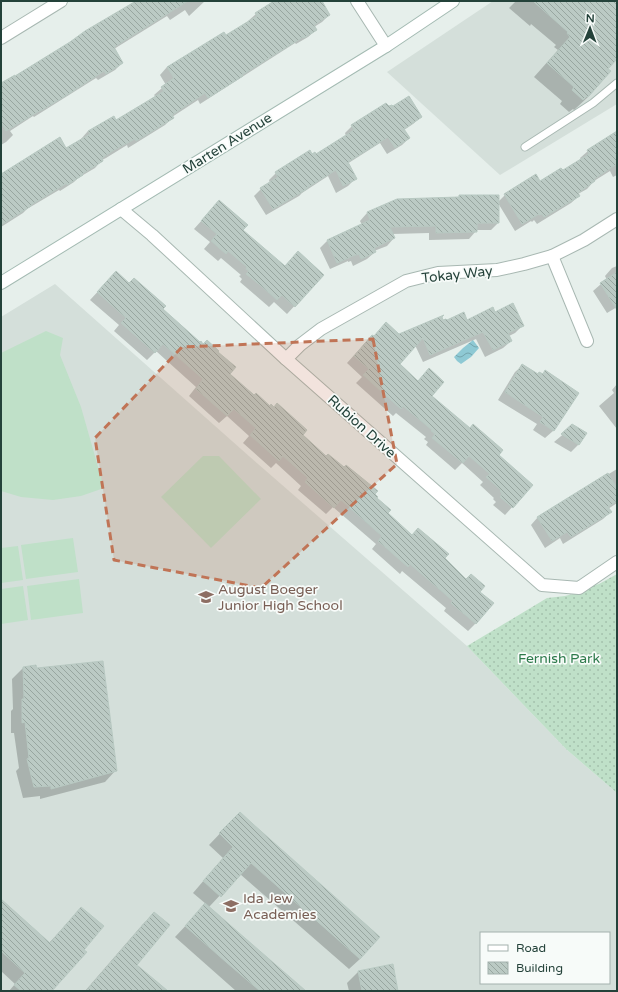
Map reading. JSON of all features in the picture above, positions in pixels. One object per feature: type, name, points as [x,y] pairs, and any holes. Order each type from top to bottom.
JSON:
[{"type":"street","points":[[1,38],[61,1]]},
{"type":"street","points":[[357,1],[386,46]]},
{"type":"street","name":"Marten Avenue","points":[[1,284],[386,46],[452,1]]},
{"type":"street","name":"Rubion Drive","points":[[121,209],[152,235],[286,359],[542,585],[579,588],[617,562]]},
{"type":"street","name":"Tokay Way","points":[[286,359],[300,344],[321,329],[406,281],[438,273],[497,270],[552,256],[584,240],[617,219]]},
{"type":"street","points":[[552,256],[558,274],[587,341]]},
{"type":"lane","points":[[524,147],[592,103],[617,83]]},
{"type":"highlighted area","points":[[373,339],[397,464],[261,588],[114,560],[95,438],[182,347]]},
{"type":"shaded area","points":[[493,1],[617,1],[617,104],[500,175],[387,72]]},
{"type":"shaded area","name":"August Boeger Junior High School","points":[[55,284],[250,457],[467,646],[566,749],[617,793],[617,991],[1,991],[1,317]]},
{"type":"green space","points":[[46,331],[63,338],[60,355],[81,407],[104,488],[81,496],[53,500],[21,497],[1,491],[1,353]]},
{"type":"green space","points":[[203,456],[219,456],[261,499],[211,548],[161,497]]},
{"type":"green space","points":[[73,538],[78,572],[26,579],[21,545]]},
{"type":"green space","points":[[18,546],[23,580],[1,583],[1,548]]},
{"type":"green space","name":"Fernish Park","points":[[617,574],[617,793],[566,749],[467,646],[547,598],[565,596],[580,592]]},
{"type":"green space","points":[[79,579],[83,613],[31,620],[27,586]]},
{"type":"green space","points":[[23,586],[28,620],[1,624],[1,589]]},
{"type":"water","points":[[473,340],[479,348],[471,357],[461,364],[454,357]]},
{"type":"building","points":[[136,1],[188,1],[114,47],[123,63],[106,74],[104,71],[6,131],[1,123],[1,83],[15,76],[85,31]]},
{"type":"building","points":[[274,1],[322,1],[330,15],[314,25],[317,30],[304,38],[303,37],[242,75],[243,76],[208,98],[205,93],[172,115],[174,118],[136,141],[135,139],[114,150],[102,158],[103,161],[82,174],[83,175],[67,185],[67,183],[1,225],[1,174],[60,137],[66,148],[90,134],[88,131],[114,116],[116,120],[164,91],[161,87],[174,78],[167,67],[224,32],[226,35],[257,16],[255,13]]},
{"type":"building","points":[[533,1],[617,1],[617,59],[608,69],[611,71],[588,97],[587,96],[583,100],[572,90],[574,87],[547,63],[570,37],[567,33],[568,32]]},
{"type":"building","points":[[409,96],[422,117],[404,129],[410,138],[395,148],[388,137],[348,162],[357,179],[343,186],[336,170],[273,209],[260,188],[278,177],[275,172],[310,150],[312,154],[315,152],[316,154],[354,130],[351,125],[386,103],[389,106],[393,106]]},
{"type":"building","points":[[617,131],[617,164],[594,179],[595,181],[578,193],[580,196],[544,217],[542,214],[539,214],[522,224],[504,194],[536,174],[540,181],[561,168],[563,170],[589,154],[587,150]]},
{"type":"building","points":[[459,195],[499,195],[499,223],[477,223],[477,232],[436,233],[436,226],[390,227],[395,238],[374,248],[376,252],[361,259],[359,254],[355,255],[337,263],[327,240],[370,220],[367,212],[397,199],[459,197]]},
{"type":"building","points":[[219,200],[248,225],[243,230],[285,266],[298,251],[324,275],[295,307],[282,295],[277,300],[246,274],[249,271],[246,269],[247,267],[228,251],[226,254],[211,241],[217,234],[201,221]]},
{"type":"building","points":[[116,271],[129,283],[134,278],[166,306],[163,309],[200,342],[201,341],[203,344],[207,340],[219,351],[218,352],[236,367],[230,374],[254,395],[256,393],[270,406],[271,404],[274,407],[277,403],[307,430],[303,435],[326,456],[328,454],[344,467],[346,465],[378,491],[375,494],[378,497],[377,498],[391,510],[388,513],[412,535],[418,528],[449,554],[445,558],[466,579],[471,574],[485,586],[480,592],[494,603],[476,624],[451,603],[453,601],[410,564],[408,567],[378,541],[382,536],[341,500],[334,508],[305,482],[308,478],[283,456],[279,461],[250,435],[256,428],[234,409],[227,416],[196,389],[203,379],[163,344],[155,353],[121,323],[126,318],[97,292]]},
{"type":"building","points":[[617,272],[617,310],[600,283]]},
{"type":"building","points":[[513,303],[524,326],[508,333],[512,341],[493,350],[483,332],[430,355],[423,338],[400,364],[418,381],[429,368],[444,382],[432,396],[470,428],[473,424],[503,450],[499,455],[533,485],[513,508],[500,497],[502,494],[500,491],[501,490],[486,477],[490,474],[469,456],[463,463],[432,438],[435,434],[431,431],[432,430],[403,406],[401,409],[363,375],[369,369],[354,356],[372,335],[374,336],[386,322],[399,334],[444,315],[442,317],[443,320],[447,320],[464,312],[467,320],[493,307],[495,312]]},
{"type":"building","points":[[522,364],[538,374],[539,372],[543,374],[545,370],[579,393],[554,431],[540,422],[543,417],[505,392]]},
{"type":"building","points":[[572,424],[587,433],[579,445],[561,434]]},
{"type":"building","points":[[608,473],[617,488],[617,501],[608,507],[612,512],[571,537],[567,532],[552,541],[537,517]]},
{"type":"building","points":[[103,661],[117,771],[51,789],[51,786],[34,787],[27,759],[29,758],[25,722],[22,723],[22,699],[24,699],[23,667],[36,665],[37,668]]},
{"type":"building","points":[[240,812],[380,937],[360,959],[251,863],[221,897],[203,881],[233,847],[219,833]]},
{"type":"building","points":[[1,899],[50,943],[81,907],[104,926],[84,950],[87,952],[52,991],[21,991],[14,985],[25,973],[1,951]]},
{"type":"building","points":[[205,903],[306,991],[260,991],[226,962],[185,926]]},
{"type":"building","points":[[154,912],[170,925],[137,965],[168,991],[86,991]]},
{"type":"building","points":[[393,964],[398,991],[362,991],[358,971]]},
{"type":"place","name":"August Boeger Junior High School","points":[[206,597]]},
{"type":"place","name":"Ida Jew Academies","points":[[231,906]]}]
